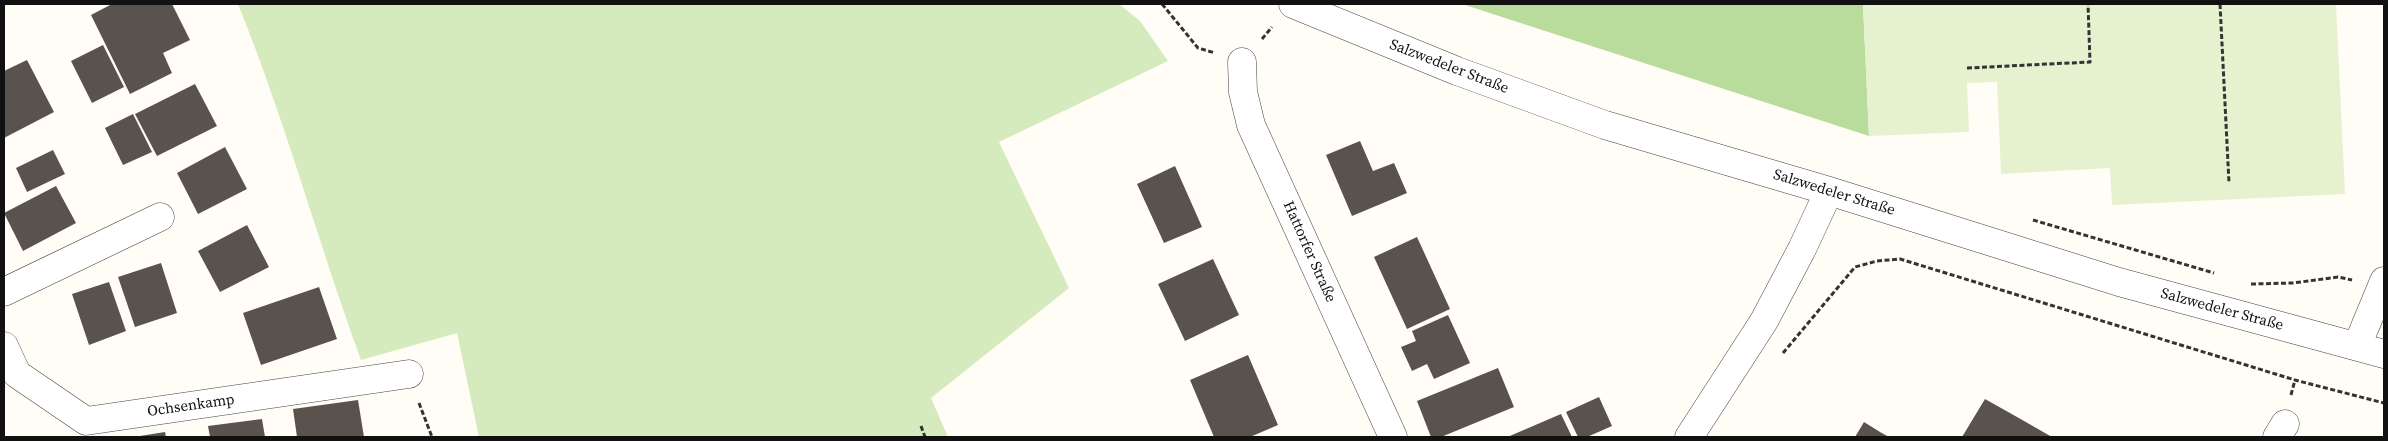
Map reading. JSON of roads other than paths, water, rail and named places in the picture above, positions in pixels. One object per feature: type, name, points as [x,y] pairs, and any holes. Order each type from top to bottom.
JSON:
[{"type":"street","name":"Salzwedeler Straße","points":[[1293,4],[1457,71],[1604,125],[1828,191],[2119,282],[2384,354]]},
{"type":"street","name":"Hattorfer Straße","points":[[1242,62],[1243,92],[1251,125],[1393,437]]},
{"type":"street","points":[[1689,437],[1764,322],[1802,249],[1828,191]]},
{"type":"street","points":[[4,292],[160,217]]},
{"type":"street","points":[[2357,346],[2383,283]]},
{"type":"street","name":"Ochsenkamp","points":[[4,346],[17,374],[86,421],[409,374]]}]
